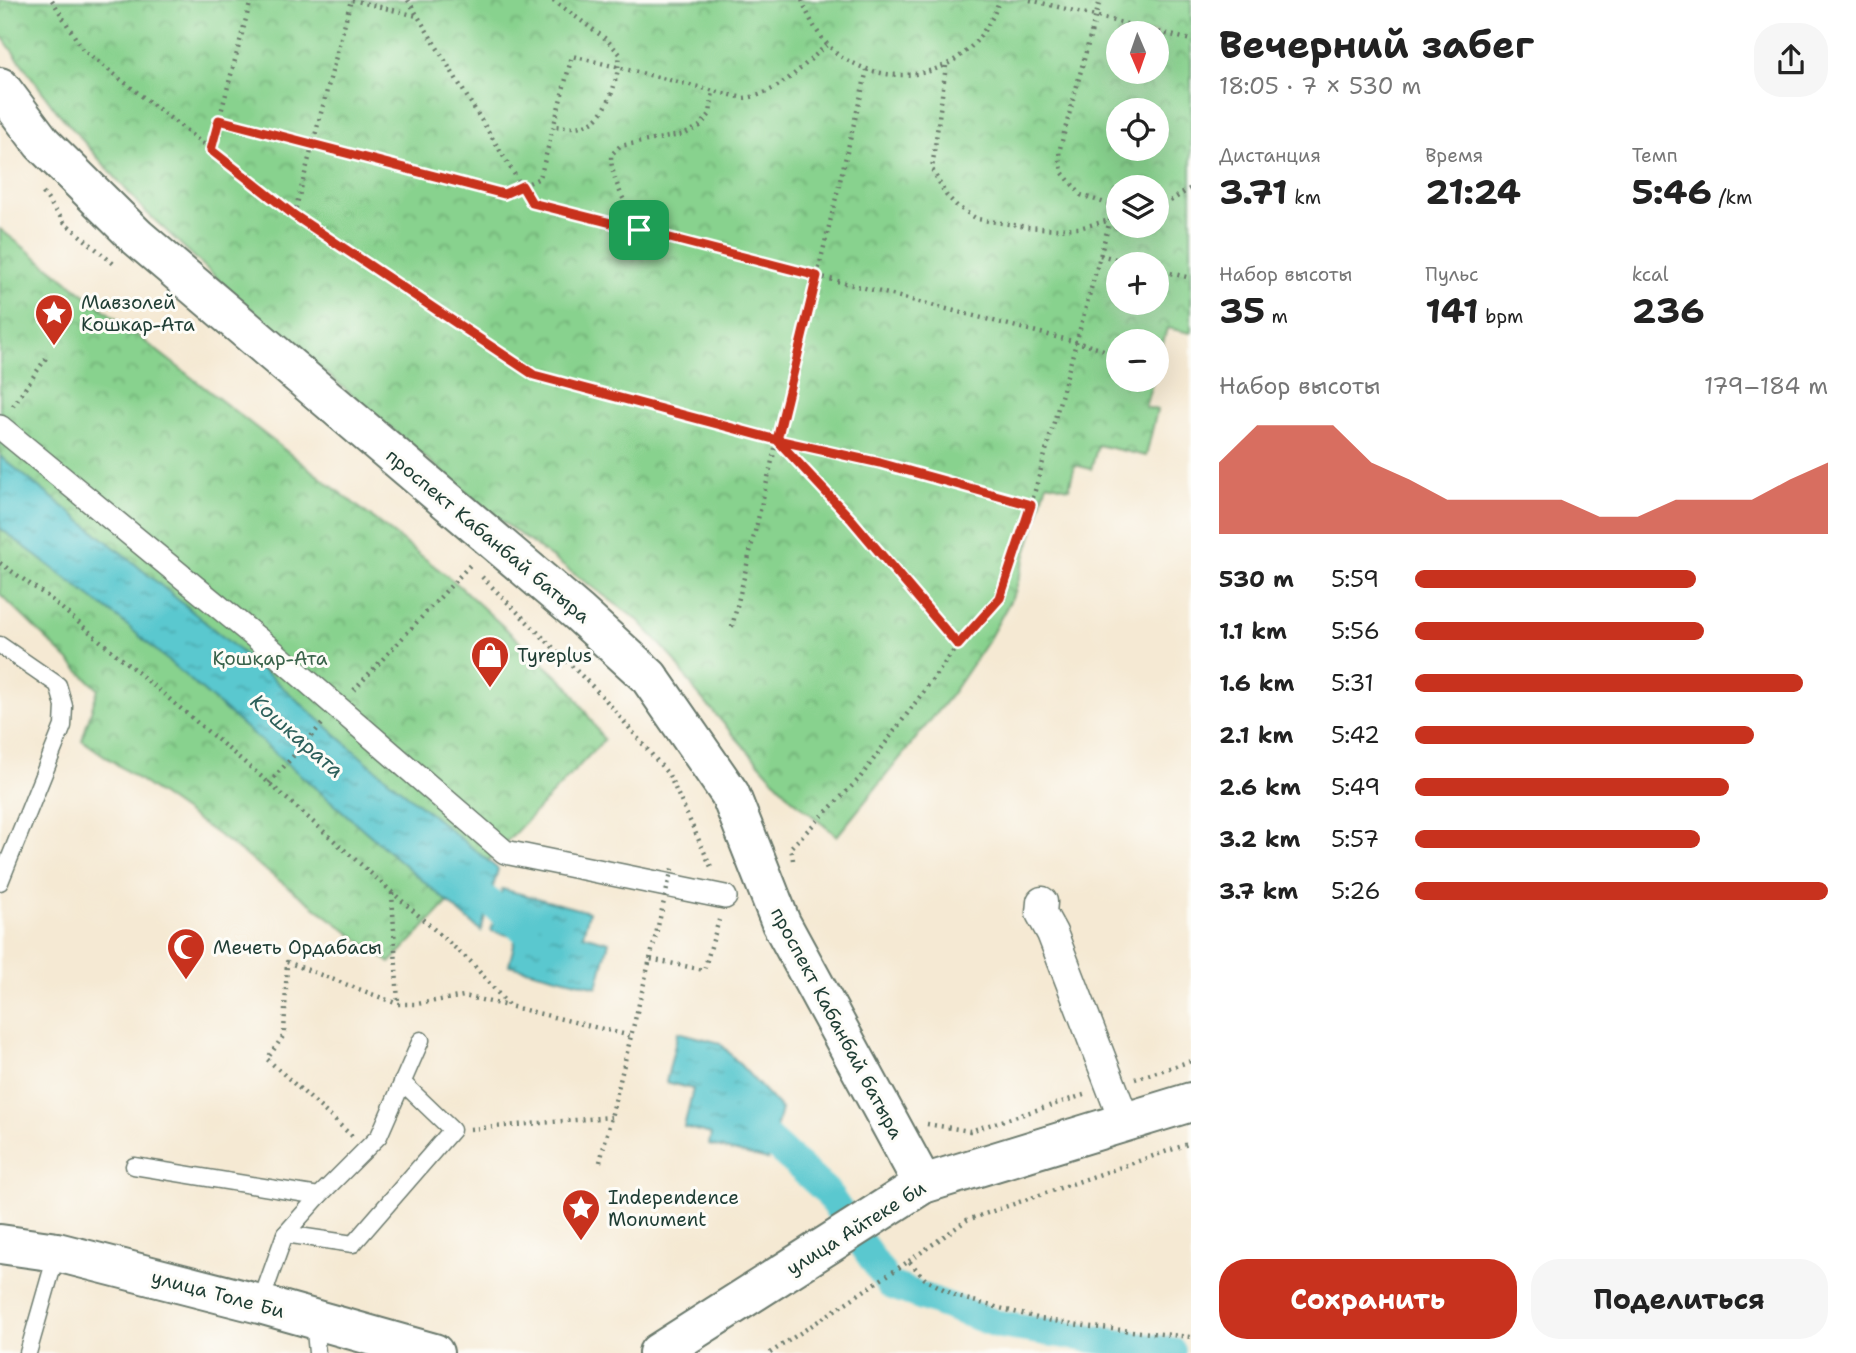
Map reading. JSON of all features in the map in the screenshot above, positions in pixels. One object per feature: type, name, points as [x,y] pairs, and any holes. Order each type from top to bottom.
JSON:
[{"type":"street","name":"проспект Кабанбай батыра","points":[[0,87],[42,143],[137,237],[579,613],[649,677],[730,794],[781,923],[912,1191]]},
{"type":"street","points":[[4,420],[270,648],[331,715],[505,852],[725,897]]},
{"type":"street","points":[[1042,902],[1041,913],[1052,933],[1125,1122]]},
{"type":"street","name":"улица Айтеке би","points":[[661,1352],[912,1191],[1191,1102]]},
{"type":"street","name":"улица Толе Би","points":[[0,1244],[57,1252],[260,1304],[316,1336],[431,1353]]},
{"type":"lane","points":[[0,645],[58,685],[64,706],[63,726],[0,882]]},
{"type":"lane","points":[[260,1304],[285,1234],[379,1136],[421,1040]]},
{"type":"lane","points":[[285,1234],[353,1244],[452,1130],[402,1082]]},
{"type":"lane","points":[[134,1166],[319,1196]]},
{"type":"lane","points":[[28,1353],[57,1252]]},
{"type":"path","points":[[52,0],[83,50],[294,215],[534,375],[777,440],[880,463],[1031,505]]},
{"type":"path","points":[[211,150],[251,0]]},
{"type":"path","points":[[294,215],[351,0],[418,16]]},
{"type":"path","points":[[408,0],[532,203],[1106,351]]},
{"type":"path","points":[[552,0],[606,39],[620,54],[619,68],[603,112],[593,121],[581,126],[554,126]]},
{"type":"path","points":[[802,0],[813,27],[838,55],[872,72],[909,76],[946,66],[976,43],[996,12],[999,0]]},
{"type":"path","points":[[1030,0],[1191,40]]},
{"type":"path","points":[[1100,0],[1059,152],[1062,172],[1082,195],[1106,203]]},
{"type":"path","points":[[219,120],[504,194],[540,178],[572,56],[743,98],[757,97],[782,83],[828,44]]},
{"type":"path","points":[[946,66],[932,169],[946,195],[958,207],[977,219],[1027,227],[1079,228],[1106,222]]},
{"type":"path","points":[[732,627],[867,70]]},
{"type":"path","points":[[639,230],[611,167],[611,155],[620,146],[685,134],[700,126],[710,114],[713,90]]},
{"type":"path","points":[[1169,201],[1191,188]]},
{"type":"path","points":[[40,189],[64,222],[116,266]]},
{"type":"path","points":[[794,871],[791,847],[859,779],[958,645],[1000,598],[1031,505],[1106,235]]},
{"type":"path","points":[[1100,255],[1106,257]]},
{"type":"path","points":[[1169,273],[1191,278]]},
{"type":"path","points":[[4,420],[46,358]]},
{"type":"path","points":[[777,440],[852,520],[958,645]]},
{"type":"path","points":[[0,563],[47,596],[269,783],[471,962],[509,1006]]},
{"type":"path","points":[[269,783],[470,565]]},
{"type":"path","points":[[480,575],[604,698],[669,775],[725,897],[704,970],[650,959]]},
{"type":"path","points":[[600,1162],[673,864]]},
{"type":"path","points":[[392,892],[398,1004]]},
{"type":"path","points":[[366,1148],[267,1059],[284,1035],[287,962],[398,1004],[417,1004],[464,996],[631,1036]]},
{"type":"path","points":[[919,1123],[970,1131],[1191,1061]]},
{"type":"path","points":[[452,1130],[611,1117]]},
{"type":"path","points":[[770,1353],[967,1220],[1191,1143]]},
{"type":"path","points":[[908,1262],[925,1279],[958,1297],[1041,1320],[1191,1337]]},
{"type":"green space","points":[[0,0],[1191,0],[1191,333],[1167,328],[1106,329],[1106,392],[1149,392],[1145,407],[1157,410],[1146,456],[1098,445],[1091,469],[1075,465],[1069,488],[1047,483],[1015,592],[989,639],[951,695],[837,836],[790,797],[696,692],[673,658],[639,621],[493,515],[239,299],[143,209],[56,110],[0,34]]},
{"type":"green space","name":"Қошқар-Ата","points":[[0,229],[455,582],[569,687],[604,740],[390,963],[221,837],[82,740],[98,689],[0,594]]},
{"type":"water","points":[[0,456],[129,559],[271,677],[361,757],[498,869],[481,931],[122,621],[0,528]]},
{"type":"water","points":[[502,889],[589,912],[583,935],[609,942],[597,987],[509,965],[516,937],[491,931]]},
{"type":"water","points":[[678,1032],[720,1043],[781,1109],[768,1160],[709,1145],[711,1134],[684,1127],[693,1089],[666,1082]]},
{"type":"waterway","name":"Кошкарата","points":[[460,878],[526,932]]},
{"type":"waterway","points":[[745,1118],[826,1191],[890,1285],[1000,1325],[1172,1351]]},
{"type":"place","name":"Мавзолей Кошкар-Ата","points":[[54,347]]},
{"type":"place","name":"Tyreplus","points":[[490,689]]},
{"type":"place","name":"Мечеть Ордабасы","points":[[186,981]]},
{"type":"place","name":"Independence Monument","points":[[581,1242]]},
{"type":"route","points":[[639,230],[532,203],[522,186],[504,194],[219,120],[211,150],[294,215],[534,375],[777,440],[852,520],[958,645],[1000,598],[1031,505],[880,463],[777,440],[817,276],[639,230]]}]
